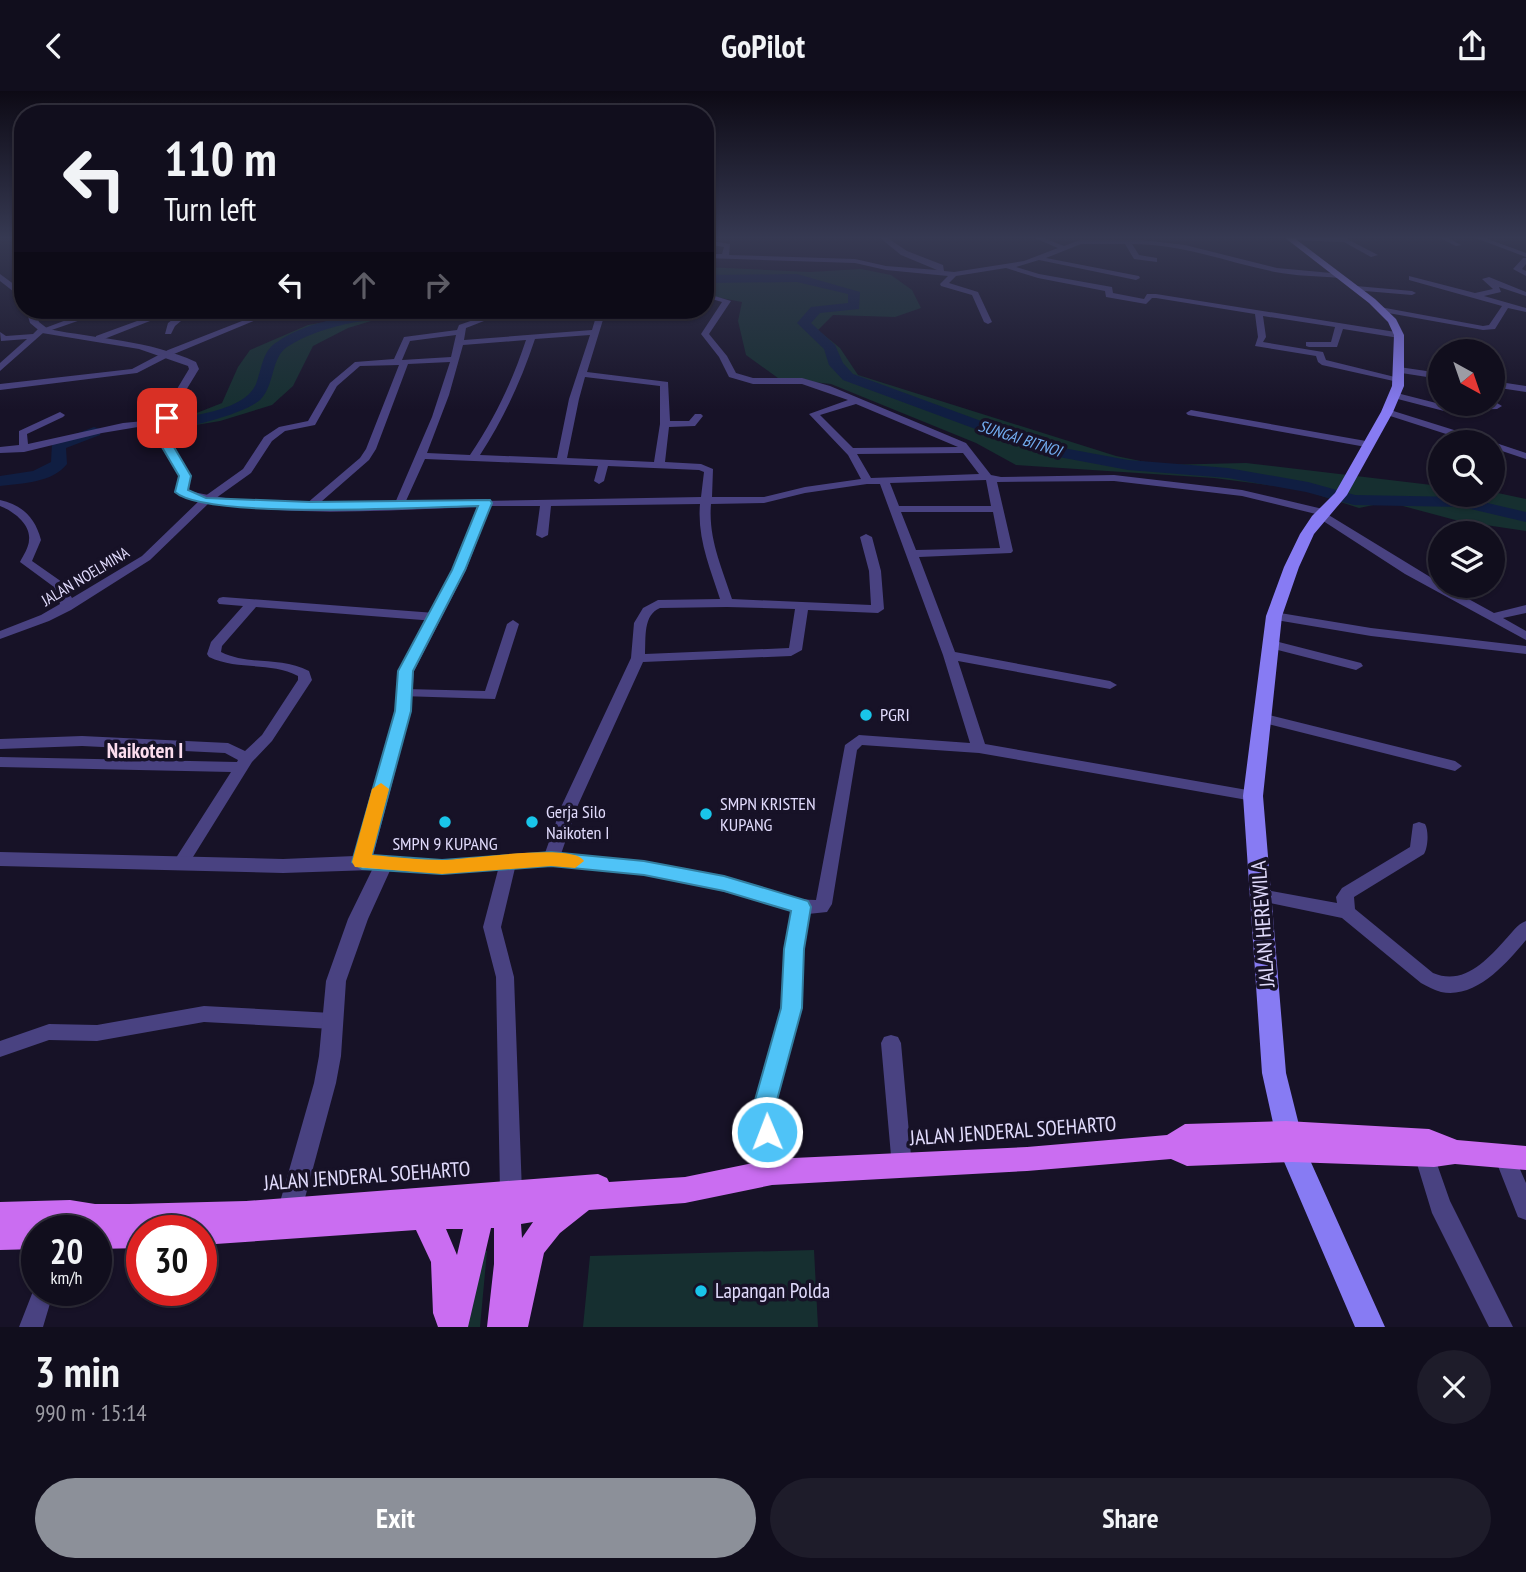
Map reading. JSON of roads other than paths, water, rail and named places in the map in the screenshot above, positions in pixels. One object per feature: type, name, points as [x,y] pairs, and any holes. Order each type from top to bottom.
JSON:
[{"type":"main road","points":[[1364,295],[1392,320],[1399,335]]},
{"type":"main road","name":"JALAN HEREWILA","points":[[1370,1327],[1289,1142],[1274,1073],[1253,796],[1275,616],[1295,556],[1387,412],[1399,375],[1399,335]]},
{"type":"main road","points":[[1289,1142],[1429,1140],[1455,1151]]},
{"type":"main road","points":[[1289,1142],[1424,1154],[1455,1151],[1515,1157]]},
{"type":"main road","name":"JALAN JENDERAL SOEHARTO","points":[[217,1230],[423,1217],[581,1191],[685,1190],[772,1173],[902,1167],[1173,1147],[1187,1153],[1289,1142]]},
{"type":"main road","points":[[513,1327],[530,1251],[536,1240],[581,1191]]},
{"type":"main road","name":"JALAN JENDERAL SOEHARTO","points":[[112,1218],[246,1214],[446,1198],[499,1206]]},
{"type":"main road","points":[[453,1327],[499,1206]]},
{"type":"main road","points":[[499,1206],[502,1327]]},
{"type":"main road","name":"JALAN JENDERAL SOEHARTO","points":[[0,1215],[21,1217]]},
{"type":"main road","points":[[423,1217],[440,1241],[448,1262],[445,1327]]},
{"type":"main road","points":[[0,1235],[21,1235]]},
{"type":"street","points":[[975,295],[988,322]]},
{"type":"street","points":[[1109,295],[1139,303],[1156,296],[1399,335]]},
{"type":"street","points":[[1469,295],[1526,310]]},
{"type":"street","points":[[1474,296],[1480,295]]},
{"type":"street","points":[[714,297],[727,301],[728,305],[705,334],[723,356],[732,375],[753,381],[806,381],[968,450],[989,478],[1008,549],[1004,552],[913,554]]},
{"type":"street","points":[[1380,309],[1483,328],[1492,327],[1506,305]]},
{"type":"street","points":[[1259,312],[1262,337]]},
{"type":"street","points":[[33,319],[41,332]]},
{"type":"street","points":[[0,334],[4,339],[41,332],[75,319]]},
{"type":"street","points":[[140,319],[146,320]]},
{"type":"street","points":[[168,332],[171,325],[180,319]]},
{"type":"street","points":[[0,387],[127,373],[254,319]]},
{"type":"street","points":[[400,503],[434,430],[460,337],[466,324],[482,319]]},
{"type":"street","points":[[562,460],[574,399],[584,374],[598,319]]},
{"type":"street","points":[[99,338],[146,320]]},
{"type":"street","points":[[1262,337],[1327,347],[1334,345],[1340,325]]},
{"type":"street","points":[[0,369],[41,332],[99,338],[172,352],[194,365],[165,427],[169,453],[185,476],[181,492],[205,501],[310,506],[769,500],[805,490],[867,481],[1114,478],[1328,506],[1409,571],[1526,636]]},
{"type":"street","points":[[310,506],[367,457],[410,338],[593,332]]},
{"type":"street","points":[[474,457],[511,394],[532,336]]},
{"type":"street","points":[[1262,337],[1256,343],[1320,354],[1322,362],[1399,375],[1428,376]]},
{"type":"street","name":"JALAN NOELMINA","points":[[0,635],[67,607],[146,558],[205,501],[247,471],[263,445],[280,430],[312,423],[333,385],[358,364],[456,359]]},
{"type":"street","points":[[584,374],[663,383],[666,389],[665,424],[659,465]]},
{"type":"street","points":[[1505,386],[1526,389]]},
{"type":"street","points":[[1393,395],[1428,404]]},
{"type":"street","points":[[854,401],[814,414],[850,450],[861,465],[867,481]]},
{"type":"street","points":[[1387,412],[1444,430]]},
{"type":"street","points":[[1191,413],[1366,444]]},
{"type":"street","points":[[23,449],[22,433],[60,415]]},
{"type":"street","points":[[665,424],[692,424],[698,416]]},
{"type":"street","points":[[0,450],[23,449],[119,424],[165,427]]},
{"type":"street","points":[[1505,449],[1526,456]]},
{"type":"street","points":[[850,450],[968,450]]},
{"type":"street","points":[[421,456],[701,467],[709,471],[705,501],[707,541],[727,603]]},
{"type":"street","points":[[599,481],[604,462]]},
{"type":"street","points":[[884,481],[897,509],[950,655],[979,748]]},
{"type":"street","points":[[542,535],[546,502]]},
{"type":"street","points":[[0,503],[15,507],[27,520],[35,540],[26,562],[59,582],[67,607]]},
{"type":"street","points":[[362,862],[406,693],[406,671],[459,570],[486,503]]},
{"type":"street","points":[[897,509],[997,509]]},
{"type":"street","points":[[551,859],[570,806],[638,658],[640,623],[649,608],[658,604],[727,603],[878,609],[875,572],[866,537]]},
{"type":"street","points":[[223,601],[435,617]]},
{"type":"street","points":[[182,861],[245,763],[267,739],[306,680],[304,674],[292,668],[247,663],[215,654],[216,645],[253,604]]},
{"type":"street","points":[[638,658],[791,652],[794,650],[802,606]]},
{"type":"street","points":[[1492,617],[1526,609]]},
{"type":"street","points":[[1275,616],[1371,632],[1526,650]]},
{"type":"street","points":[[406,693],[490,697],[513,624]]},
{"type":"street","points":[[1271,644],[1356,666]]},
{"type":"street","points":[[950,655],[1110,685]]},
{"type":"street","points":[[1261,718],[1455,766]]},
{"type":"street","points":[[0,744],[82,741],[228,748],[245,763]]},
{"type":"street","points":[[65,763],[82,741]]},
{"type":"street","points":[[0,859],[182,861],[311,867],[362,862],[442,867],[551,859],[644,868],[711,881],[801,907],[821,907],[824,904],[853,742],[888,741],[979,748],[1253,796]]},
{"type":"street","points":[[154,765],[167,745]]},
{"type":"street","points":[[0,762],[154,765],[245,763]]},
{"type":"street","points":[[1347,912],[1344,897],[1349,888],[1380,875],[1418,850],[1419,828]]},
{"type":"street","points":[[290,1209],[325,1083],[336,981],[358,919],[384,864]]},
{"type":"street","points":[[499,1206],[505,977],[492,927],[508,864]]},
{"type":"street","points":[[1261,895],[1347,912],[1427,978],[1442,985],[1463,984],[1474,979],[1526,928]]},
{"type":"street","points":[[772,1173],[766,1100],[792,1008],[794,949],[801,907]]},
{"type":"street","points":[[0,1049],[49,1032],[97,1033],[204,1014],[332,1021]]},
{"type":"street","points":[[891,1043],[902,1167]]},
{"type":"street","points":[[1424,1154],[1440,1205],[1501,1327]]},
{"type":"street","points":[[1515,1157],[1526,1209]]},
{"type":"street","points":[[31,1327],[38,1306]]},
{"type":"waterway","name":"SUNGAI BITNOI","points":[[854,295],[854,306],[816,310],[804,323],[830,348],[836,365],[848,377],[1043,449],[1128,465],[1228,473],[1308,487],[1354,500],[1462,502],[1526,517]]},
{"type":"waterway","name":"SUNGAI BITNOI","points":[[142,425],[208,417],[242,406],[262,388],[270,360],[281,345],[314,330],[358,319]]},
{"type":"waterway","name":"SUNGAI BITNOI","points":[[0,481],[31,477],[53,469],[59,464],[58,446],[94,432]]},
{"type":"place","name":"PGRI","points":[[866,715]]},
{"type":"place","name":"SMPN KRISTEN KUPANG","points":[[706,814]]},
{"type":"place","name":"SMPN 9 KUPANG","points":[[445,822]]},
{"type":"place","name":"Gerja Silo Naikoten I","points":[[532,822]]},
{"type":"place","name":"Lapangan Polda","points":[[701,1291]]},
{"type":"district","name":"Naikoten I","points":[[145,751]]}]
